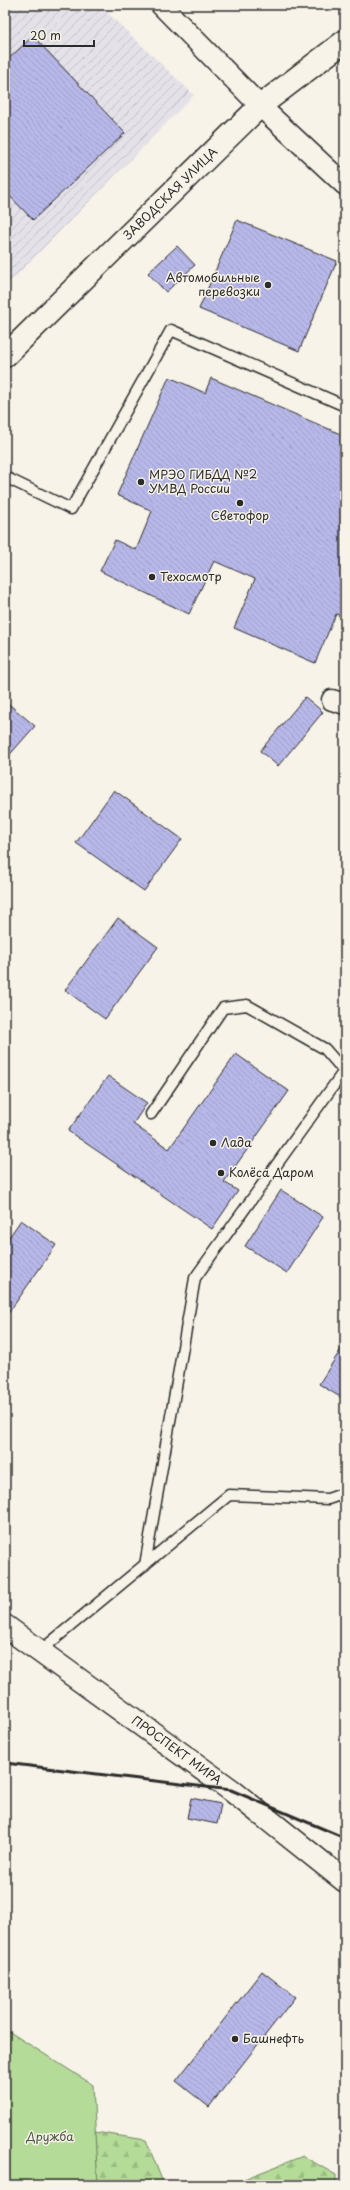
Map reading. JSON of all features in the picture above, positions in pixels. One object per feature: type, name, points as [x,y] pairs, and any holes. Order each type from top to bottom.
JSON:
[{"type":"street","points":[[161,5],[260,106],[345,185]]},
{"type":"street","name":"ЗАВОДСКАЯ УЛИЦА","points":[[5,356],[260,106],[345,41]]},
{"type":"street","name":"ПРОСПЕКТ МИРА","points":[[5,1626],[231,1790],[345,1880]]},
{"type":"lane","points":[[5,477],[71,509],[171,330],[345,406]]},
{"type":"lane","points":[[145,1565],[196,1278],[344,1071],[325,1049],[246,1005],[223,1008],[151,1114]]},
{"type":"lane","points":[[39,1652],[229,1495],[328,1499],[345,1492]]},
{"type":"shaded area","points":[[5,5],[99,5],[194,95],[5,287]]},
{"type":"green space","name":"Дружба","points":[[5,2029],[93,2085],[98,2185],[5,2185]]},
{"type":"green space","points":[[95,2132],[146,2140],[164,2185],[98,2185]]},
{"type":"green space","points":[[303,2156],[336,2175],[336,2185],[234,2185],[244,2179]]},
{"type":"building","points":[[33,36],[125,133],[33,220],[5,191],[5,62]]},
{"type":"building","name":"Автомобильные перевозки","points":[[237,220],[337,261],[299,351],[199,309]]},
{"type":"building","points":[[177,246],[195,265],[166,292],[148,273]]},
{"type":"building","name":"Светофор","points":[[169,377],[205,393],[211,378],[345,436],[345,618],[336,614],[315,663],[234,628],[255,579],[214,561],[189,614],[100,571],[115,540],[136,550],[152,511],[117,495]]},
{"type":"building","points":[[305,697],[323,712],[278,766],[260,751]]},
{"type":"building","points":[[5,701],[35,726],[5,760]]},
{"type":"building","points":[[114,790],[182,839],[144,891],[76,843]]},
{"type":"building","points":[[118,918],[158,947],[105,1019],[65,990]]},
{"type":"building","name":"Лада","points":[[236,1054],[289,1091],[224,1182],[238,1191],[212,1229],[68,1131],[108,1076],[147,1103],[133,1124],[169,1149]]},
{"type":"building","points":[[281,1190],[323,1217],[287,1273],[245,1246]]},
{"type":"building","points":[[21,1220],[56,1245],[5,1318],[5,1243]]},
{"type":"building","points":[[345,1343],[345,1400],[319,1384]]},
{"type":"building","points":[[191,1798],[221,1804],[217,1824],[187,1818]]},
{"type":"building","name":"Башнефть","points":[[262,1971],[295,1997],[209,2107],[176,2081]]},
{"type":"railway","points":[[5,1763],[231,1790],[345,1838]]},
{"type":"place","name":"Автомобильные перевозки","points":[[268,285]]},
{"type":"place","name":"МРЭО ГИБДД №2 УМВД России","points":[[141,482]]},
{"type":"place","name":"Светофор","points":[[240,503]]},
{"type":"place","name":"Техосмотр","points":[[152,577]]},
{"type":"place","name":"Лада","points":[[213,1143]]},
{"type":"place","name":"Колёса Даром","points":[[221,1173]]},
{"type":"place","name":"Башнефть","points":[[235,2039]]}]
